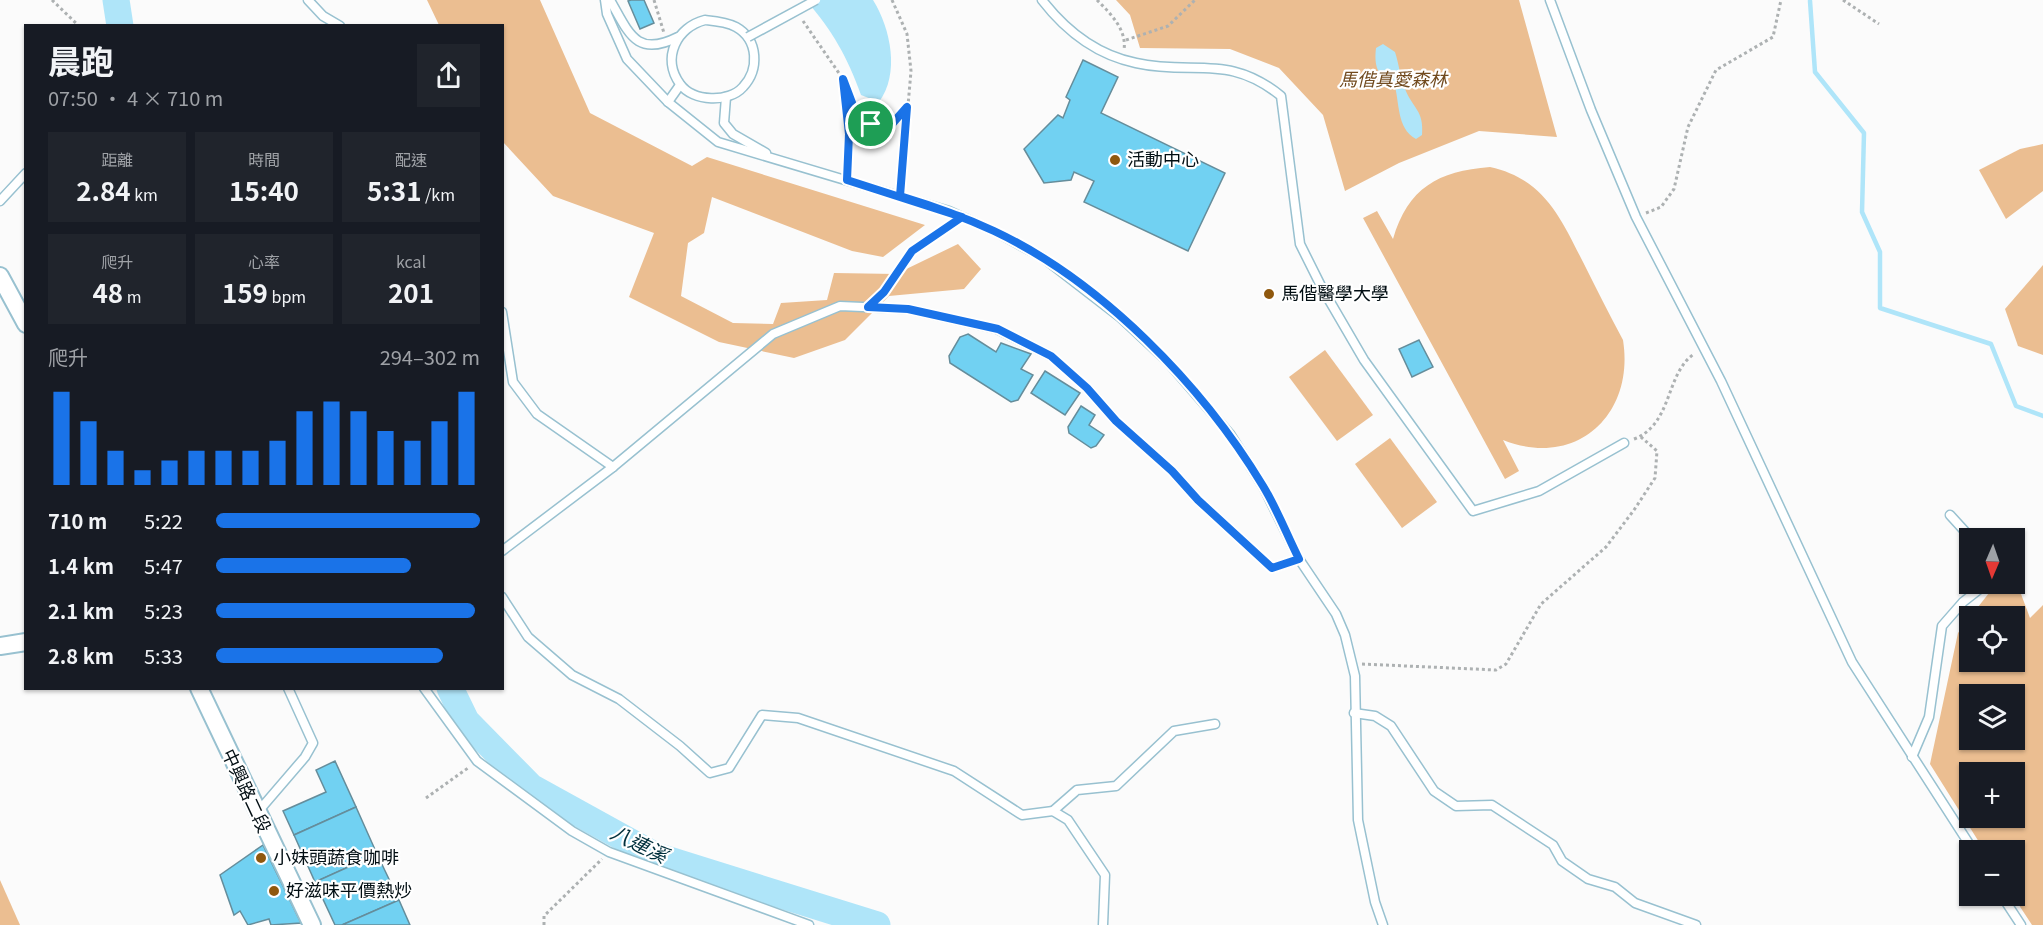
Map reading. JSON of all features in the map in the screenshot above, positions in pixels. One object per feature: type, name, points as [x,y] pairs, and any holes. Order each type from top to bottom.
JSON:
[{"type":"street","points":[[0,276],[24,320]]},
{"type":"street","points":[[0,646],[24,642]]},
{"type":"street","name":"中興路二段","points":[[200,690],[256,814],[312,925]]},
{"type":"lane","points":[[308,0],[323,16],[337,24]]},
{"type":"lane","points":[[605,0],[607,14],[627,59],[668,102],[718,141],[962,217],[1042,257],[1121,318],[1167,361],[1230,434],[1264,488],[1299,559],[1336,614],[1352,664],[1355,676],[1358,820],[1375,902],[1383,925]]},
{"type":"lane","points":[[610,0],[636,41],[645,46],[668,42],[678,37]]},
{"type":"lane","points":[[748,37],[816,0]]},
{"type":"lane","points":[[1042,0],[1061,24],[1086,43],[1135,63],[1227,68],[1261,80],[1281,96],[1300,244],[1322,288],[1364,360],[1473,511],[1539,491],[1624,443]]},
{"type":"lane","points":[[1550,0],[1636,217],[1704,348],[1852,662],[1966,840]]},
{"type":"lane","points":[[705,20],[736,27],[748,37],[754,51],[755,66],[745,86],[726,97],[695,95],[681,85],[673,66],[672,51],[678,37],[690,24],[705,20]]},
{"type":"lane","points":[[668,102],[681,85]]},
{"type":"lane","points":[[726,97],[724,123],[733,134],[773,158]]},
{"type":"lane","points":[[0,201],[24,175]]},
{"type":"lane","points":[[504,549],[613,467],[773,334],[840,306],[908,309],[998,329],[1051,356],[1087,388],[1116,421],[1172,471],[1198,500],[1272,568],[1299,559]]},
{"type":"lane","points":[[504,325],[513,382],[537,414],[613,467]]},
{"type":"lane","points":[[1950,515],[1962,528]]},
{"type":"lane","points":[[1912,757],[1929,717],[1942,626],[1974,594]]},
{"type":"lane","points":[[504,600],[528,637],[572,675],[619,699],[680,746],[710,773],[729,768],[762,715],[798,718],[954,771],[1022,815],[1053,811],[1077,790],[1116,786],[1174,731],[1215,724]]},
{"type":"lane","points":[[256,814],[305,757],[313,743],[289,690]]},
{"type":"lane","points":[[425,690],[477,761],[572,831],[609,852],[809,925]]},
{"type":"lane","points":[[1354,713],[1375,716],[1391,726],[1434,791],[1455,806],[1491,805],[1553,845],[1562,861],[1588,879],[1615,887],[1635,903],[1696,925]]},
{"type":"lane","points":[[1053,811],[1068,820],[1105,875],[1101,925]]},
{"type":"lane","points":[[2009,906],[2021,925]]},
{"type":"path","points":[[52,0],[77,24]]},
{"type":"path","points":[[654,0],[668,42]]},
{"type":"path","points":[[892,0],[907,34],[911,71],[900,196]]},
{"type":"path","points":[[1097,0],[1114,18],[1126,40],[1123,58]]},
{"type":"path","points":[[1126,40],[1168,26],[1196,0]]},
{"type":"path","points":[[1636,217],[1661,207],[1674,189],[1688,127],[1716,70],[1773,37],[1781,0]]},
{"type":"path","points":[[1843,0],[1879,24]]},
{"type":"path","points":[[799,15],[843,79],[854,108],[871,124],[892,124],[907,107]]},
{"type":"path","points":[[843,79],[849,134],[847,180]]},
{"type":"path","points":[[868,307],[884,292],[912,251],[962,217]]},
{"type":"path","points":[[1624,443],[1641,436],[1665,410],[1679,372],[1688,358],[1704,348]]},
{"type":"path","points":[[1352,664],[1496,670],[1506,664],[1541,603],[1606,548],[1655,478],[1657,451],[1641,436]]},
{"type":"path","points":[[426,798],[477,761]]},
{"type":"path","points":[[544,925],[544,916],[609,852]]},
{"type":"green space","points":[[427,0],[540,0],[590,113],[692,166],[707,157],[925,225],[883,257],[852,251],[712,197],[704,233],[688,243],[681,296],[733,323],[773,324],[781,303],[827,300],[834,273],[896,274],[958,244],[981,269],[964,289],[889,296],[845,340],[794,358],[719,342],[629,297],[654,233],[553,196],[504,143],[504,24],[439,24]]},
{"type":"green space","name":"馬偕真愛森林","points":[[1116,0],[1519,0],[1557,137],[1479,131],[1399,163],[1345,191],[1323,115],[1279,68],[1230,49],[1140,48],[1130,15]]},
{"type":"green space","points":[[2043,144],[2043,191],[2006,219],[1979,170],[2020,149]]},
{"type":"green space","points":[[1490,167],[1509,173],[1537,190],[1558,215],[1623,340],[1624,367],[1620,391],[1610,412],[1595,429],[1576,441],[1554,447],[1530,447],[1503,440],[1519,471],[1505,479],[1363,218],[1377,211],[1393,239],[1407,207],[1428,185],[1455,173]]},
{"type":"green space","points":[[2043,265],[2043,355],[2018,346],[2005,309]]},
{"type":"green space","points":[[1325,350],[1373,415],[1337,441],[1289,377]]},
{"type":"green space","points":[[1390,438],[1437,502],[1402,528],[1355,464]]},
{"type":"green space","points":[[1988,594],[2021,594],[2030,618],[2043,605],[2043,925],[2032,925],[2020,906],[2025,906],[2025,840],[1978,840],[1970,828],[2025,828],[2025,762],[1959,762],[1959,810],[1930,764],[1959,632],[1959,672],[2025,672],[2025,606],[1979,606]]},
{"type":"green space","points":[[0,880],[20,925],[0,925]]},
{"type":"water","points":[[806,0],[873,0],[884,24],[891,51],[886,91],[879,102],[861,95],[838,45]]},
{"type":"water","points":[[1383,44],[1395,52],[1405,89],[1420,115],[1422,135],[1416,139],[1405,128],[1402,121],[1394,83],[1384,78],[1378,70],[1376,48]]},
{"type":"building","points":[[644,0],[654,23],[640,29],[628,1]]},
{"type":"building","name":"活動中心","points":[[1083,60],[1118,77],[1101,113],[1225,173],[1188,251],[1084,202],[1094,181],[1074,172],[1071,180],[1044,183],[1024,149],[1058,115],[1063,118],[1070,100],[1066,97]]},
{"type":"building","points":[[968,334],[996,352],[1001,343],[1031,354],[1021,369],[1033,375],[1018,400],[1011,402],[950,363],[949,356],[960,337]]},
{"type":"building","points":[[1419,340],[1433,367],[1412,377],[1399,349]]},
{"type":"building","points":[[1045,371],[1080,393],[1065,415],[1031,393]]},
{"type":"building","points":[[1081,406],[1095,415],[1089,425],[1104,435],[1096,446],[1091,448],[1069,433],[1068,427]]},
{"type":"building","points":[[335,761],[356,807],[294,835],[283,811],[326,792],[316,770]]},
{"type":"building","points":[[356,807],[377,854],[315,882],[294,835]]},
{"type":"building","points":[[263,845],[301,923],[271,925],[269,919],[248,925],[240,911],[234,915],[220,875]]},
{"type":"building","points":[[377,854],[399,900],[342,925],[335,925],[315,882]]},
{"type":"building","points":[[399,900],[410,925],[342,925]]},
{"type":"waterway","name":"八連溪","points":[[116,0],[120,24]]},
{"type":"waterway","points":[[1810,1],[1815,72],[1864,133],[1862,212],[1880,252],[1880,308],[1991,344],[2016,406],[2043,416]]},
{"type":"waterway","name":"八連溪","points":[[451,690],[466,721],[531,787],[656,856],[877,925]]},
{"type":"place","name":"活動中心","points":[[1115,160]]},
{"type":"place","name":"馬偕醫學大學","points":[[1269,294]]},
{"type":"place","name":"小妹頭蔬食咖啡","points":[[261,858]]},
{"type":"place","name":"好滋味平價熱炒","points":[[274,891]]},
{"type":"route","points":[[843,79],[854,108],[871,124],[892,124],[907,107],[900,196],[949,211],[996,232],[1042,257],[1121,318],[1167,361],[1230,434],[1264,488],[1299,559],[1272,568],[1198,500],[1172,471],[1116,421],[1087,388],[1051,356],[998,329],[908,309],[868,307],[884,292],[912,251],[938,231],[962,217],[847,180],[849,134],[843,79]]}]
